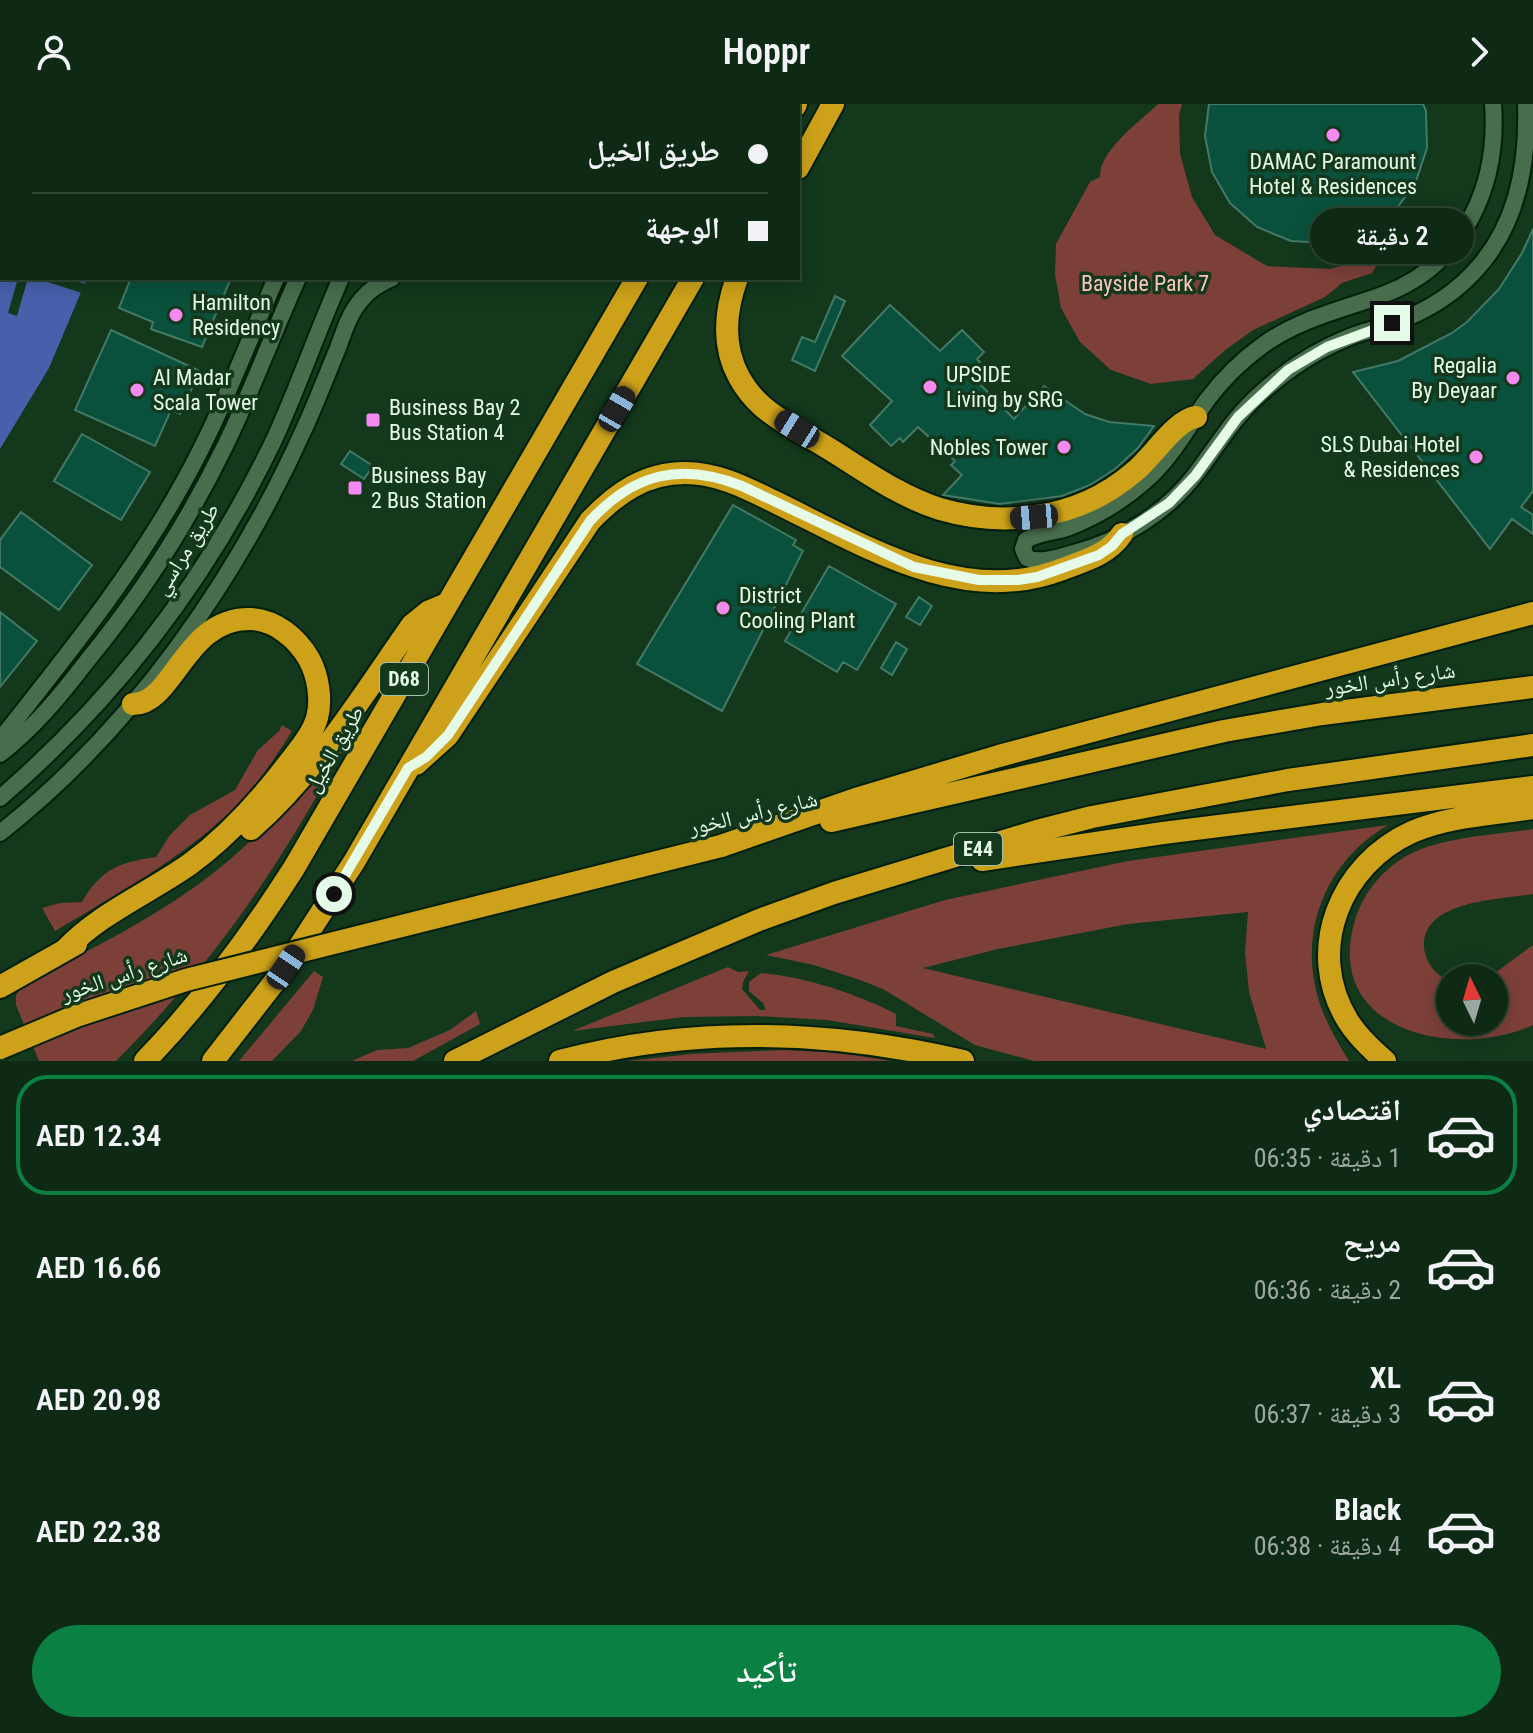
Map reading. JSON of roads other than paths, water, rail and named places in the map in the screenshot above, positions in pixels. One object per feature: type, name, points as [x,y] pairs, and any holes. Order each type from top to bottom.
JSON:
[{"type":"highway","points":[[800,164],[833,104]]},
{"type":"highway","name":"طريق الخيل","points":[[145,1061],[197,1003],[264,915],[328,811],[636,280]]},
{"type":"highway","name":"D68","points":[[213,1061],[261,1003],[311,931],[692,280]]},
{"type":"highway","points":[[736,280],[728,306],[728,342],[738,374],[753,396],[773,415],[890,486],[942,509],[975,517],[1014,518],[1073,508],[1091,501],[1124,480],[1151,457],[1182,421],[1196,417]]},
{"type":"highway","points":[[408,768],[426,757],[448,735],[590,521],[617,495],[653,477],[689,473],[730,481],[893,559],[957,577],[999,581],[1037,577],[1099,555],[1122,534]]},
{"type":"highway","points":[[0,987],[168,891],[253,828],[321,756],[412,625],[428,612],[447,604]]},
{"type":"highway","points":[[721,846],[859,798],[999,756],[1533,613]]},
{"type":"highway","points":[[65,950],[89,928],[188,865],[241,821],[271,787],[310,733],[317,719],[318,688],[315,671],[307,656],[285,632],[270,623],[240,619],[210,630],[197,641],[151,698],[133,704]]},
{"type":"highway","name":"شارع رأس الخور","points":[[0,1048],[76,1016],[186,980],[721,846],[1224,731],[1336,712],[1533,687]]},
{"type":"highway","name":"E44","points":[[455,1061],[686,949],[789,909],[1037,831],[1138,807],[1354,769],[1533,745]]},
{"type":"highway","points":[[910,871],[1163,833],[1533,787]]},
{"type":"highway","points":[[1385,1061],[1364,1043],[1347,1020],[1334,991],[1329,960],[1330,929],[1340,900],[1357,874],[1378,851],[1414,831],[1533,808]]},
{"type":"highway","points":[[560,1061],[657,1041],[742,1036],[865,1043],[963,1061]]},
{"type":"street","points":[[1493,104],[1492,146],[1481,201],[1469,226],[1433,268],[1409,284],[1306,320],[1273,339],[1225,380],[1164,462],[1126,497],[1081,523],[1026,540],[1023,549],[1027,558],[1037,561],[1081,551],[1122,534],[1154,515],[1183,490],[1238,417],[1288,370],[1348,337],[1418,313],[1442,300],[1469,277],[1498,240],[1510,216],[1525,163],[1526,104]]},
{"type":"street","points":[[0,740],[92,610],[137,560],[186,463],[224,401],[275,280]]},
{"type":"street","name":"طريق مراسي","points":[[0,754],[42,715],[85,664],[121,618],[178,531],[225,445],[297,280]]},
{"type":"street","name":"طريق مراسي","points":[[0,798],[47,756],[101,700],[152,641],[179,602],[231,520],[261,465],[340,280]]},
{"type":"street","points":[[0,833],[78,765],[133,704],[216,589],[255,525],[305,426],[354,309],[371,290],[388,280]]},
{"type":"street","points":[[258,284],[262,308]]},
{"type":"water","points":[[0,280],[86,280],[49,368],[0,449]]},
{"type":"place","name":"DAMAC Paramount Hotel & Residences","points":[[1333,135]]},
{"type":"place","name":"Hamilton Residency","points":[[176,315]]},
{"type":"place","name":"Regalia By Deyaar","points":[[1513,378]]},
{"type":"place","name":"UPSIDE Living by SRG","points":[[930,387]]},
{"type":"place","name":"Al Madar Scala Tower","points":[[137,390]]},
{"type":"place","name":"Business Bay 2 Bus Station 4","points":[[373,420]]},
{"type":"place","name":"Nobles Tower","points":[[1064,447]]},
{"type":"place","name":"SLS Dubai Hotel & Residences","points":[[1476,457]]},
{"type":"place","name":"Business Bay 2 Bus Station","points":[[355,488]]},
{"type":"place","name":"District Cooling Plant","points":[[723,608]]},
{"type":"park label","name":"Bayside Park 7","points":[[1145,283]]}]
